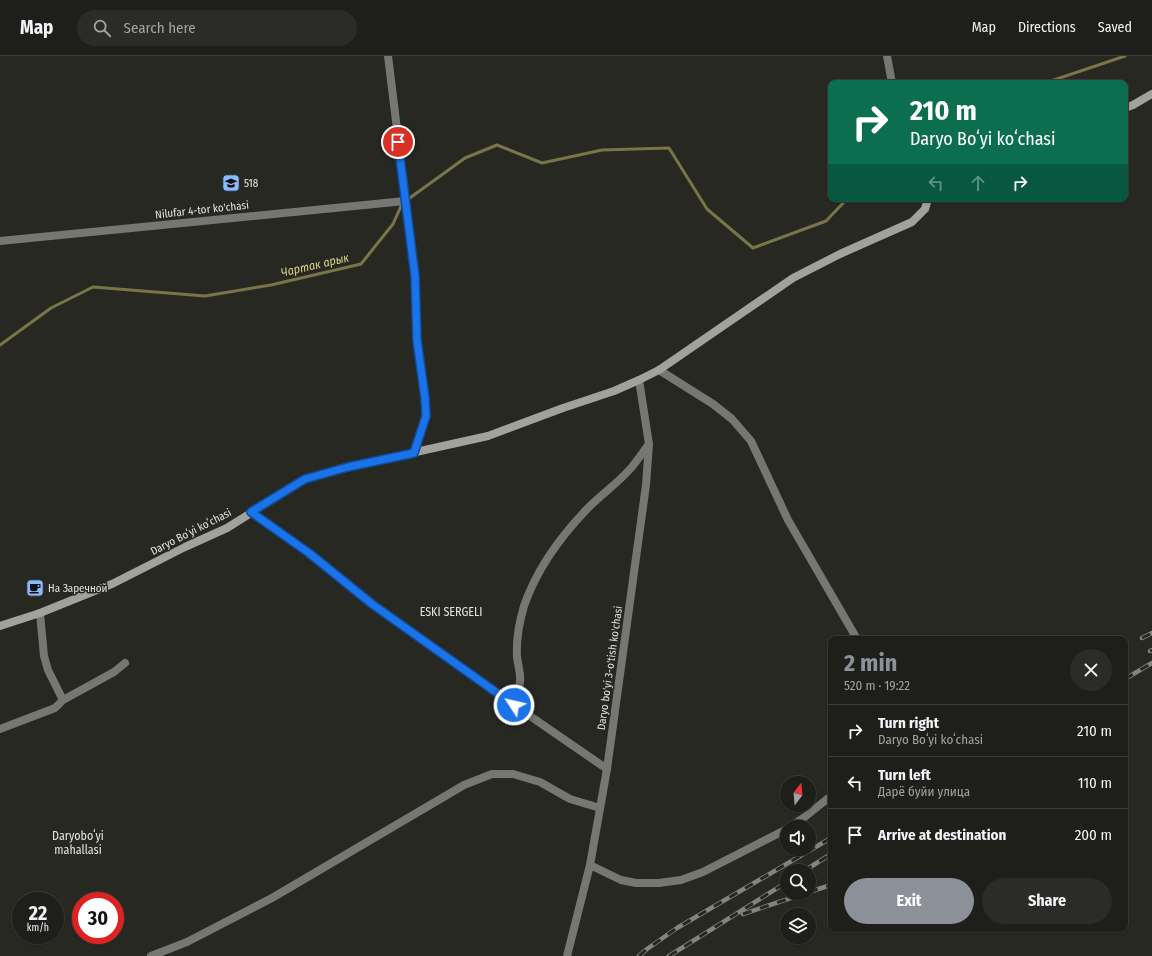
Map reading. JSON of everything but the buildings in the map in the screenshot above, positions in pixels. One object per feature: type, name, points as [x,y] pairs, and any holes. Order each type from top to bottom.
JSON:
[{"type":"street","points":[[388,56],[415,276],[417,340],[425,398],[426,416],[414,453]]},
{"type":"street","points":[[887,56],[891,80]]},
{"type":"street","points":[[1128,107],[1152,94]]},
{"type":"street","name":"Nilufar 4-tor ko'chasi","points":[[0,241],[405,201]]},
{"type":"street","points":[[926,209],[927,202]]},
{"type":"street","name":"Daryo Boʻyi koʻchasi","points":[[0,626],[40,613],[112,584],[185,547],[227,528],[305,479],[348,467],[488,436],[614,391],[639,380],[659,370],[793,278],[840,254],[912,222],[926,209],[930,202]]},
{"type":"street","points":[[659,370],[713,404],[732,419],[751,441],[788,520],[855,636]]},
{"type":"street","name":"Daryo bo'yi 3-o'tish ko'chasi","points":[[567,956],[590,865],[607,769],[646,486],[649,444],[639,380]]},
{"type":"street","points":[[514,705],[521,673],[517,658],[519,626],[524,606],[537,575],[546,558],[562,538],[588,508],[630,469],[649,444]]},
{"type":"street","points":[[251,512],[309,553],[372,604],[607,769]]},
{"type":"street","points":[[40,613],[44,656],[48,670],[63,700]]},
{"type":"street","points":[[0,729],[55,708],[63,700],[114,672],[125,663]]},
{"type":"street","points":[[151,956],[187,942],[272,898],[464,785],[492,774],[513,774],[540,782],[570,800],[600,808]]},
{"type":"street","points":[[800,820],[828,798]]},
{"type":"street","points":[[590,865],[621,880],[636,883],[681,880],[703,872],[780,833]]},
{"type":"waterway","name":"Чартак арык","points":[[1054,80],[1125,56]]},
{"type":"waterway","name":"Чартак арык","points":[[407,200],[465,158],[497,145],[542,163],[602,150],[669,148],[707,209],[753,248],[826,221],[844,202]]},
{"type":"waterway","name":"Чартак арык","points":[[0,345],[51,308],[93,287],[205,296],[271,285],[361,264],[393,224],[402,204]]},
{"type":"railway","points":[[1142,638],[1152,633]]},
{"type":"railway","points":[[1128,677],[1152,663]]},
{"type":"railway","points":[[639,956],[677,928],[828,840]]},
{"type":"railway","points":[[815,864],[828,856]]},
{"type":"railway","points":[[669,956],[780,886]]},
{"type":"railway","points":[[816,890],[828,886]]},
{"type":"railway","points":[[743,914],[785,900]]},
{"type":"place","name":"518","points":[[231,183]]},
{"type":"place","name":"На Заречной","points":[[35,588]]},
{"type":"district","name":"ESKI SERGELI","points":[[451,612]]},
{"type":"district","name":"Daryoboʻyi mahallasi","points":[[78,843]]},
{"type":"route","points":[[398,142],[415,276],[417,340],[426,416],[414,453],[348,467],[305,479],[251,512],[309,553],[372,604],[514,705]]}]
